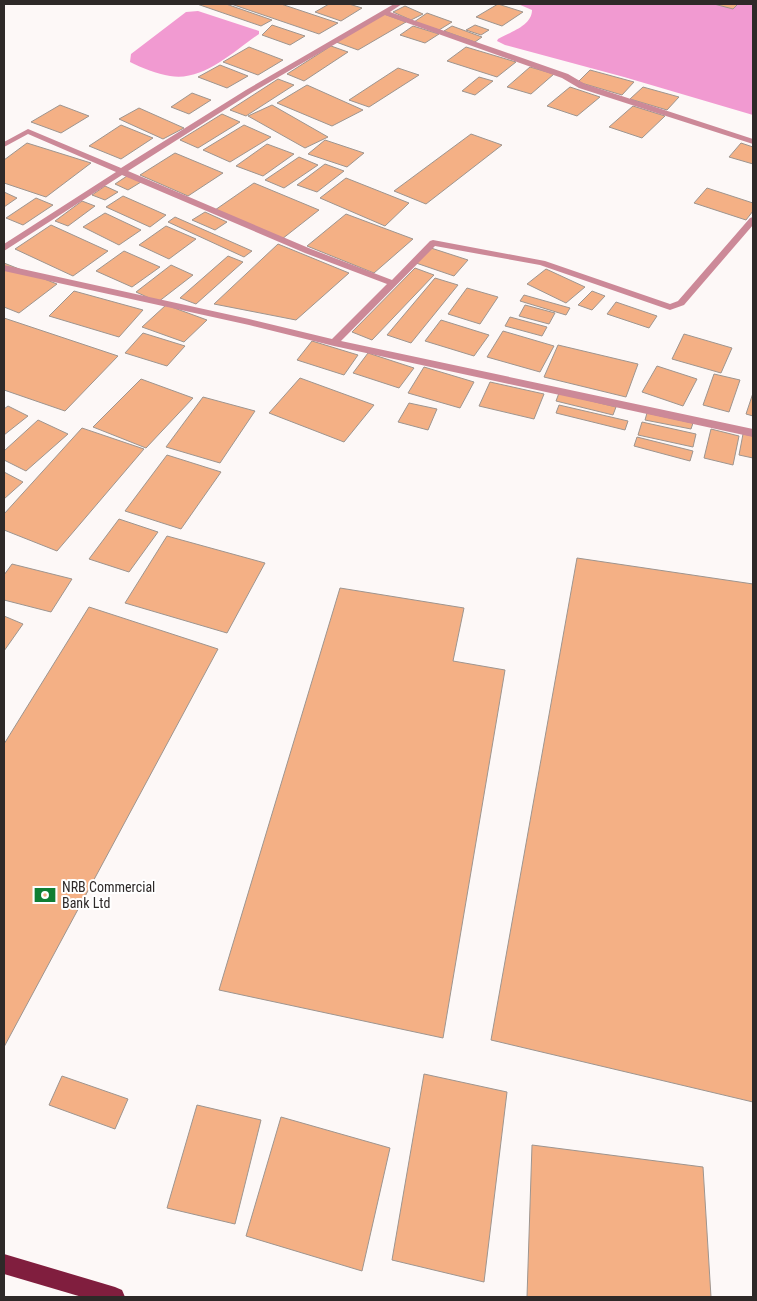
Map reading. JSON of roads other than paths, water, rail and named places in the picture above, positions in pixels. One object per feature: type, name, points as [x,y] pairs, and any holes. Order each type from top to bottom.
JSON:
[{"type":"highway","points":[[4,1264],[115,1297]]},
{"type":"street","points":[[4,248],[122,171],[309,55],[399,4]]},
{"type":"street","points":[[384,12],[565,76],[582,86],[753,142]]},
{"type":"street","points":[[4,145],[28,131],[308,251],[392,284]]},
{"type":"street","points":[[334,344],[433,243],[542,263],[670,307],[681,303],[753,220]]},
{"type":"street","points":[[4,268],[249,322],[334,344],[753,433]]},
{"type":"place","name":"NRB Commercial Bank Ltd","points":[[45,895]]}]
